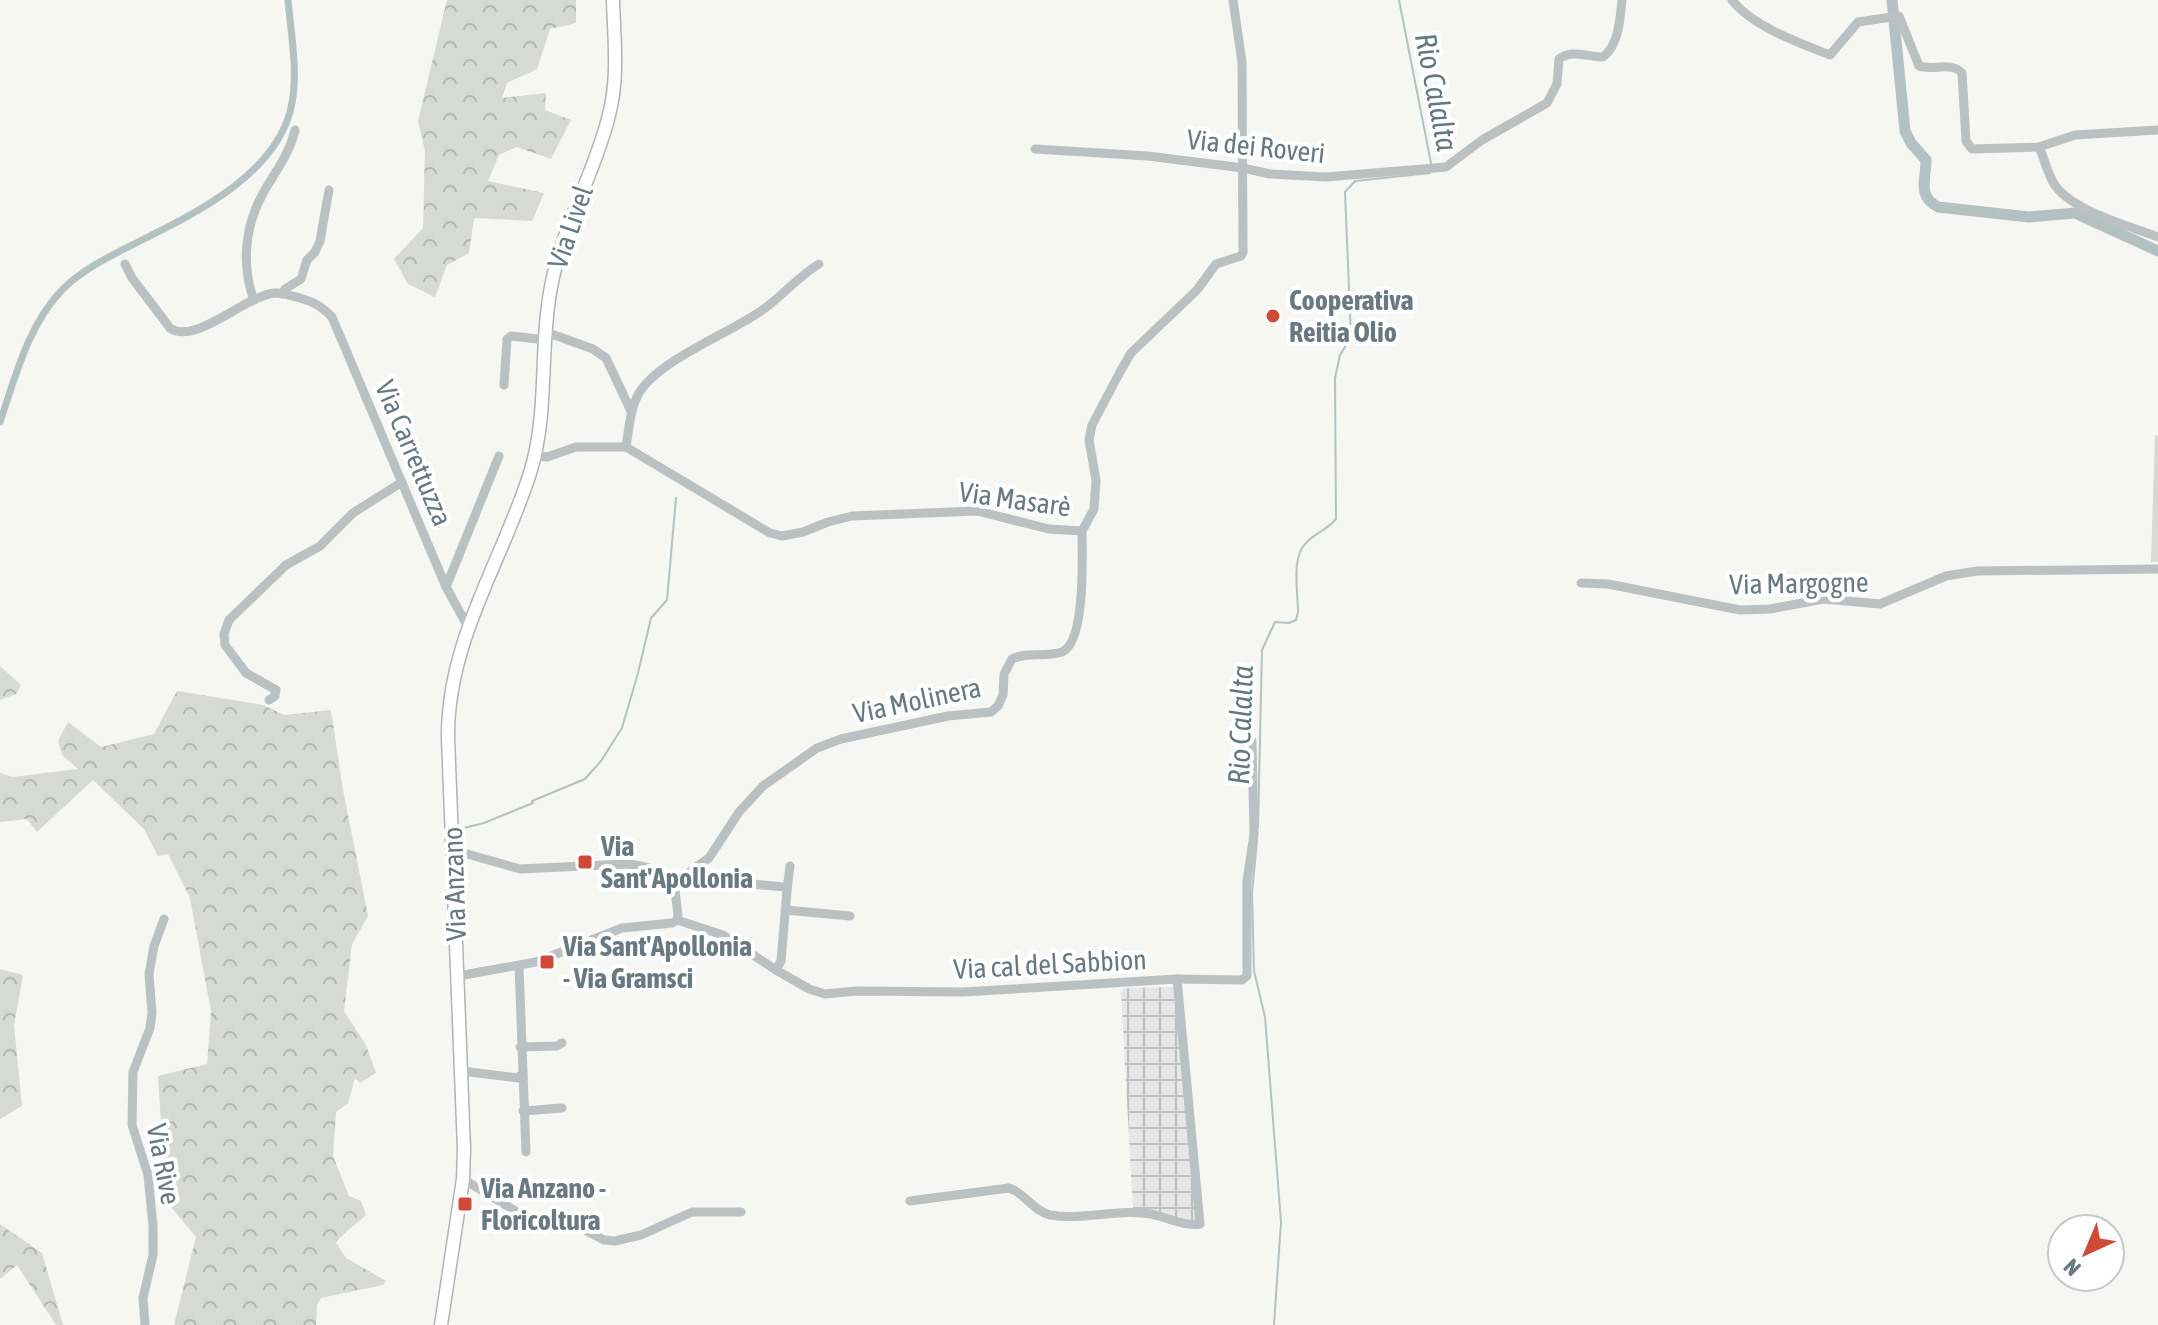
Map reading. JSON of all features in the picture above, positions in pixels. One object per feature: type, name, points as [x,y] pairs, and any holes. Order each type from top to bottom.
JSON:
[{"type":"main road","name":"Via Livel","points":[[535,456],[549,293],[556,264],[611,107],[615,75],[613,0]]},
{"type":"main road","name":"Via Anzano","points":[[441,1325],[463,1179],[462,1071],[448,726],[455,674],[468,627],[535,456]]},
{"type":"street","points":[[1233,0],[1242,62],[1243,168]]},
{"type":"street","name":"Via dei Roveri","points":[[1035,149],[1148,156],[1270,174],[1326,177],[1446,167],[1482,140],[1547,103],[1557,84],[1559,59],[1563,56],[1570,53],[1603,57],[1610,52],[1616,37],[1622,0]]},
{"type":"street","points":[[1732,0],[1741,11],[1785,37],[1830,55],[1858,22],[1901,18],[1919,66],[1953,67],[1962,73],[1966,141],[1975,150],[2039,147],[2075,135],[2158,130]]},
{"type":"street","points":[[254,300],[247,281],[246,261],[256,207],[282,165],[295,130]]},
{"type":"street","points":[[2039,147],[2060,191],[2102,218],[2158,237]]},
{"type":"street","name":"Via Masarè","points":[[626,447],[770,533],[782,536],[852,516],[949,511],[977,511],[1049,529],[1082,531],[1094,509],[1096,480],[1089,440],[1092,425],[1120,372],[1131,353],[1197,290],[1216,264],[1241,256],[1243,168]]},
{"type":"street","points":[[125,264],[170,328],[184,333],[201,327],[254,300],[275,293],[282,294],[301,279],[307,260],[320,241],[329,190]]},
{"type":"street","points":[[535,456],[547,457],[576,447],[626,447],[631,411],[651,376],[762,310],[802,274],[819,264]]},
{"type":"street","name":"Via Carrettuzza","points":[[282,294],[320,304],[332,317],[446,587],[468,627]]},
{"type":"street","points":[[504,385],[507,339],[511,336],[546,336],[593,349],[606,358],[631,411]]},
{"type":"street","name":"Via Carrettuzza","points":[[446,587],[499,456]]},
{"type":"street","points":[[269,700],[275,696],[276,690],[246,673],[225,645],[224,634],[229,620],[286,565],[320,546],[353,513],[402,482]]},
{"type":"street","name":"Via Molinera","points":[[674,883],[717,849],[739,812],[756,793],[822,745],[948,716],[991,712],[1003,695],[1004,674],[1012,659],[1026,654],[1055,653],[1071,646],[1076,636],[1078,616],[1082,531]]},
{"type":"street","name":"Via Margogne","points":[[1581,583],[1608,584],[1740,610],[1770,609],[1824,599],[1880,604],[1927,582],[1977,571],[2158,569]]},
{"type":"street","points":[[1177,979],[1242,980],[1247,976],[1247,881],[1254,834],[1252,741]]},
{"type":"street","points":[[453,850],[520,869],[634,864],[656,871],[674,883],[677,920]]},
{"type":"street","points":[[458,976],[547,958],[611,931],[677,920],[723,935],[776,970],[781,961],[790,866]]},
{"type":"street","points":[[688,874],[696,879],[785,887],[787,890]]},
{"type":"street","points":[[786,910],[850,916]]},
{"type":"street","name":"Via Rive","points":[[145,1325],[143,1298],[153,1255],[153,1226],[148,1175],[132,1125],[133,1072],[150,1028],[149,974],[154,946],[164,919]]},
{"type":"street","points":[[519,966],[526,1152]]},
{"type":"street","name":"Via cal del Sabbion","points":[[776,970],[809,989],[825,994],[856,991],[963,992],[1177,979],[1200,1224],[1134,1213],[1049,1215],[1009,1188],[910,1201]]},
{"type":"street","points":[[520,1047],[557,1046],[562,1043]]},
{"type":"street","points":[[462,1071],[518,1078],[521,1075]]},
{"type":"street","points":[[523,1111],[562,1108]]},
{"type":"street","points":[[463,1179],[527,1218],[572,1223],[604,1240],[615,1241],[641,1235],[692,1212],[741,1212]]},
{"type":"shaded area","points":[[1177,987],[1195,1222],[1133,1210],[1121,991],[1123,988]]},
{"type":"green space","points":[[447,0],[576,0],[576,23],[550,29],[537,69],[507,83],[502,98],[546,93],[545,110],[571,120],[551,159],[517,147],[499,155],[488,181],[544,193],[532,221],[474,218],[469,253],[447,265],[435,297],[408,284],[394,259],[423,228],[425,151],[418,121]]},
{"type":"green space","points":[[2155,435],[2158,436],[2158,562],[2151,562]]},
{"type":"green space","points":[[0,666],[21,685],[16,694],[0,700]]},
{"type":"green space","points":[[177,691],[263,705],[284,715],[331,710],[368,916],[352,944],[344,1011],[366,1045],[376,1073],[360,1083],[355,1078],[348,1103],[336,1112],[333,1156],[349,1196],[361,1201],[366,1215],[336,1243],[346,1258],[386,1281],[383,1285],[321,1298],[317,1305],[316,1325],[174,1325],[196,1237],[166,1201],[158,1076],[207,1064],[211,1011],[190,898],[168,854],[158,856],[144,829],[93,780],[37,832],[27,819],[0,822],[0,773],[13,777],[78,769],[62,755],[58,741],[68,722],[101,747],[154,734]]},
{"type":"green space","points":[[0,969],[23,975],[14,1025],[22,1106],[0,1119]]},
{"type":"green space","points":[[0,1224],[42,1253],[63,1325],[56,1325],[17,1265],[0,1279]]},
{"type":"waterway","points":[[0,422],[31,336],[62,290],[80,274],[212,202],[255,169],[272,149],[284,127],[294,90],[288,0]]},
{"type":"waterway","name":"Rio Calalta","points":[[1399,0],[1431,163]]},
{"type":"waterway","points":[[1892,0],[1905,131],[1926,160],[1924,187],[1931,203],[1938,207],[2029,217],[2075,213],[2158,251]]},
{"type":"waterway","name":"Rio Calalta","points":[[1258,827],[1262,650],[1275,622],[1296,620],[1297,566],[1301,549],[1336,519],[1335,378],[1340,355],[1351,337],[1345,192],[1355,181],[1430,173]]},
{"type":"waterway","points":[[532,801],[585,779],[622,728],[651,618],[667,600],[676,498]]},
{"type":"waterway","points":[[460,829],[484,823],[533,803]]},
{"type":"waterway","name":"Rio Calalta","points":[[1257,841],[1252,893],[1254,971],[1265,1017],[1281,1222],[1274,1325]]},
{"type":"place","name":"Cooperativa Reitia Olio","points":[[1273,316]]},
{"type":"place","name":"Via Sant'Apollonia","points":[[585,862]]},
{"type":"place","name":"Via Sant'Apollonia - Via Gramsci","points":[[547,962]]},
{"type":"place","name":"Via Anzano - Floricoltura","points":[[465,1204]]}]
